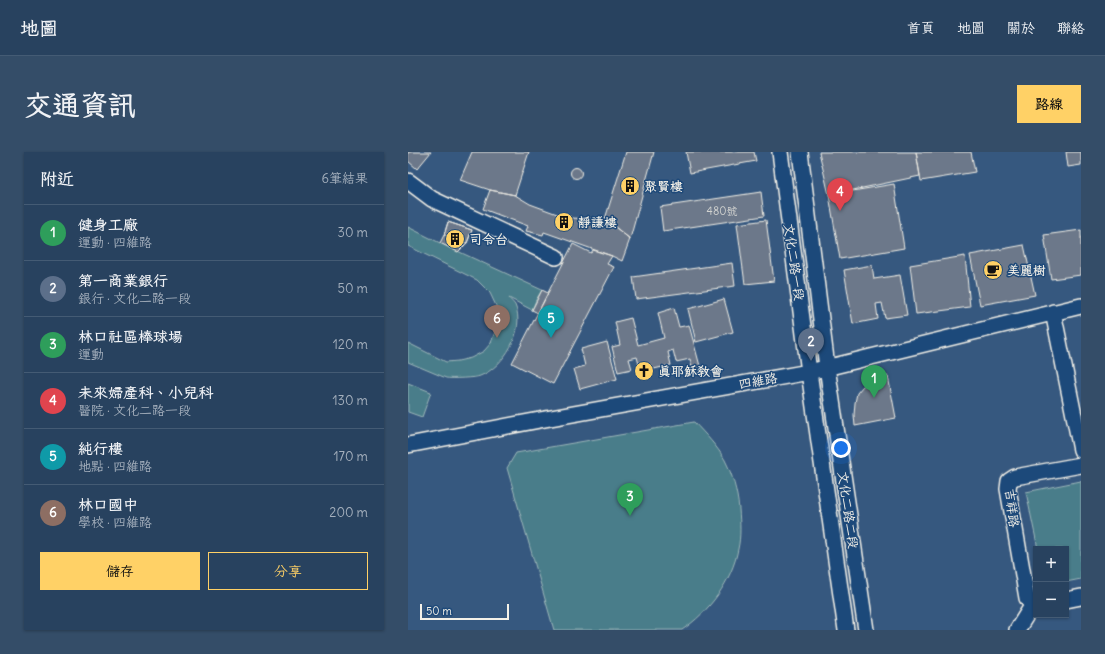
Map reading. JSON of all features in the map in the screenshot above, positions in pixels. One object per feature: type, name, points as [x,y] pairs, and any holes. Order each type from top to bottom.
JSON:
[{"type":"street","name":"文化二路一段","points":[[780,152],[809,372]]},
{"type":"street","name":"文化二路一段","points":[[800,152],[827,367]]},
{"type":"street","points":[[408,181],[432,199],[556,257]]},
{"type":"street","name":"四維路","points":[[408,445],[809,372],[1081,306]]},
{"type":"street","points":[[1054,312],[1081,450]]},
{"type":"street","name":"文化二路二段","points":[[827,367],[866,630]]},
{"type":"street","name":"文化二路二段","points":[[809,372],[846,630]]},
{"type":"street","name":"吉祥路","points":[[1033,605],[1027,598],[1008,489],[1009,481],[1015,477],[1081,465]]},
{"type":"street","points":[[1069,599],[1081,597]]},
{"type":"street","name":"吉祥路","points":[[1017,630],[1033,607]]},
{"type":"green space","points":[[408,227],[542,290],[532,310],[509,298],[515,305],[518,315],[518,325],[515,336],[505,356],[497,365],[480,376],[446,378],[408,362],[408,343],[446,362],[471,358],[484,351],[491,343],[498,323],[498,310],[490,293],[477,280],[408,246]]},
{"type":"green space","points":[[408,383],[431,392],[422,417],[408,412]]},
{"type":"green space","points":[[694,422],[715,445],[725,460],[736,490],[738,502],[740,539],[738,549],[731,573],[718,595],[692,623],[682,630],[554,630],[507,468],[516,453]]},
{"type":"green space","points":[[1081,481],[1081,579],[1069,581],[1069,546],[1037,546],[1026,492]]},
{"type":"building","points":[[408,152],[431,152],[417,169],[408,161]]},
{"type":"building","points":[[472,152],[529,152],[515,195],[490,190],[460,180]]},
{"type":"building","name":"聚賢樓","points":[[626,152],[654,152],[630,239],[605,219]]},
{"type":"building","points":[[686,152],[754,152],[756,161],[690,173]]},
{"type":"building","points":[[819,152],[916,152],[920,176],[829,195]]},
{"type":"building","points":[[916,152],[971,152],[975,172],[921,181]]},
{"type":"building","points":[[1066,152],[1081,152],[1081,165],[1068,167]]},
{"type":"building","points":[[576,167],[580,169],[582,173],[580,177],[576,179],[572,177],[570,173],[572,169]]},
{"type":"building","points":[[894,184],[904,248],[840,259],[829,195]]},
{"type":"building","name":"靜謙樓","points":[[490,190],[515,195],[530,204],[568,218],[605,219],[630,239],[622,261],[612,256],[544,232],[543,235],[526,231],[528,226],[483,209]]},
{"type":"building","points":[[761,192],[764,216],[663,231],[660,207]]},
{"type":"building","points":[[766,220],[774,281],[745,284],[737,224]]},
{"type":"building","name":"司令台","points":[[448,222],[472,230],[467,243],[458,252],[440,243]]},
{"type":"building","name":"司令台","points":[[448,222],[472,230],[467,243],[444,235]]},
{"type":"building","points":[[1081,230],[1081,275],[1051,279],[1044,235]]},
{"type":"building","points":[[573,244],[591,253],[593,250],[612,256],[607,264],[614,267],[553,384],[512,363]]},
{"type":"building","points":[[1024,245],[1035,295],[980,305],[970,255]]},
{"type":"building","points":[[965,256],[970,307],[916,314],[910,265]]},
{"type":"building","points":[[732,263],[735,286],[636,299],[633,277]]},
{"type":"building","points":[[872,265],[874,279],[900,275],[907,315],[885,318],[882,303],[876,304],[878,319],[853,324],[844,270]]},
{"type":"building","points":[[542,290],[548,293],[538,313],[532,310]]},
{"type":"building","points":[[724,299],[733,332],[696,342],[688,309]]},
{"type":"building","points":[[674,308],[679,327],[689,325],[701,370],[693,372],[690,359],[676,362],[673,350],[668,352],[671,365],[641,372],[637,357],[629,359],[632,369],[618,372],[612,347],[620,345],[615,322],[631,318],[638,345],[664,338],[658,313]]},
{"type":"building","points":[[607,342],[617,379],[580,389],[574,369],[585,366],[581,349]]},
{"type":"building","points":[[888,376],[896,418],[855,426],[854,415],[857,393],[871,380]]},
{"type":"place","name":"聚賢樓","points":[[630,186]]},
{"type":"place","name":"未來婦產科、小兒科","points":[[840,211]]},
{"type":"place","name":"靜謙樓","points":[[564,222]]},
{"type":"place","name":"司令台","points":[[455,239]]},
{"type":"place","name":"美麗樹","points":[[993,270]]},
{"type":"place","name":"林口國中","points":[[497,338]]},
{"type":"place","name":"純行樓","points":[[551,338]]},
{"type":"place","name":"第一商業銀行","points":[[811,361]]},
{"type":"place","name":"真耶穌教會","points":[[644,371]]},
{"type":"place","name":"健身工廠","points":[[874,398]]},
{"type":"place","name":"林口社區棒球場","points":[[630,516]]}]
